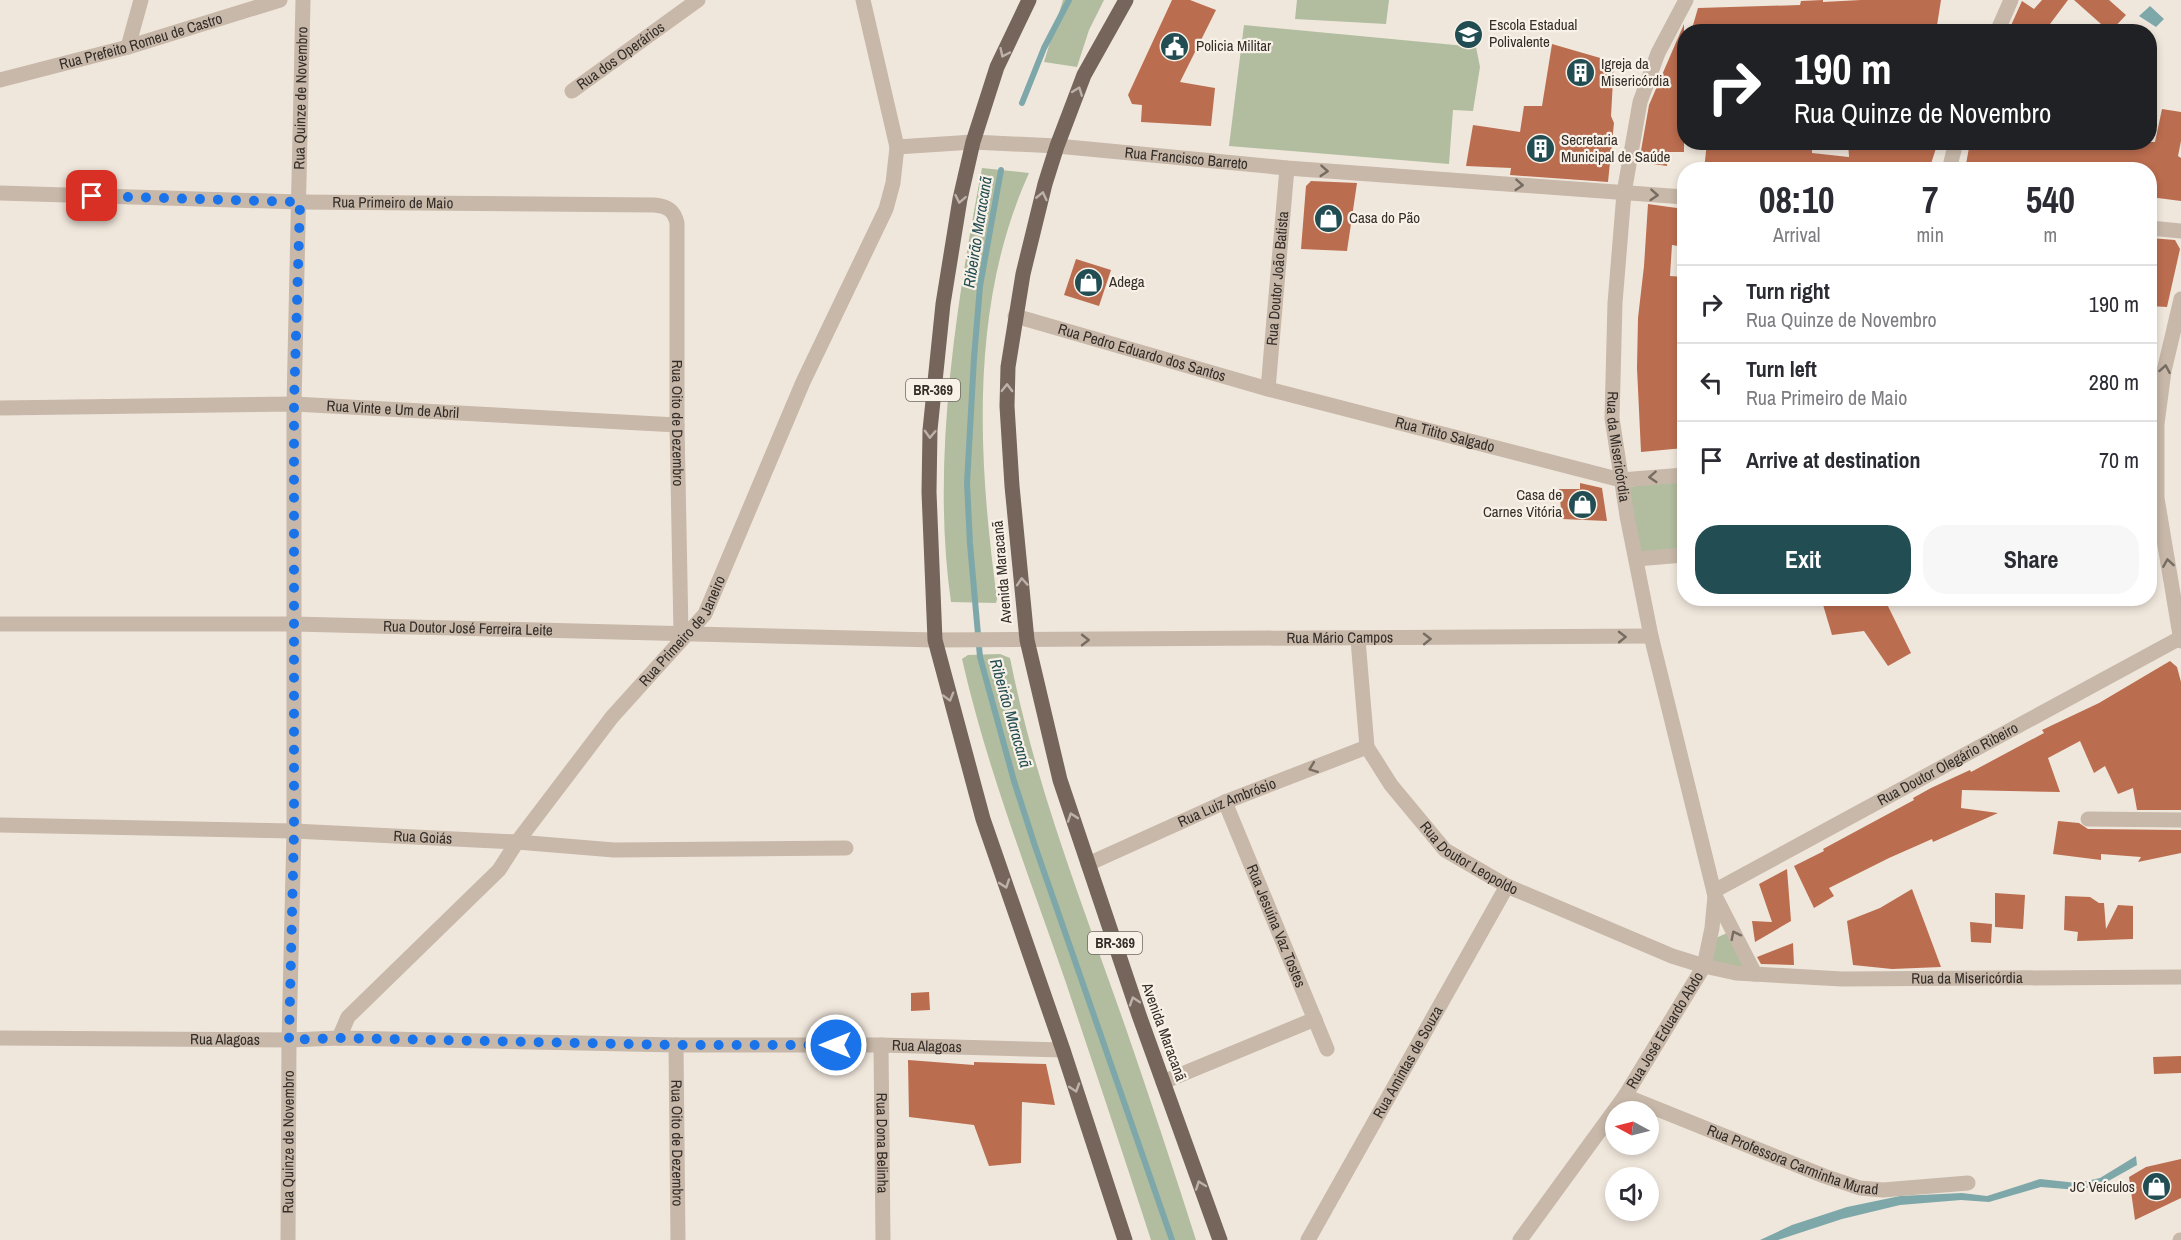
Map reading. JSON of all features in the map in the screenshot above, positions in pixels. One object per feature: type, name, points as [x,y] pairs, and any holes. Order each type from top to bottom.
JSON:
[{"type":"main road","name":"BR-369","points":[[1029,0],[997,67],[973,142],[960,199],[943,304],[930,430],[929,492],[934,640],[983,819],[1063,1050],[1125,1240]]},
{"type":"main road","name":"Avenida Maracanã","points":[[1126,0],[1084,75],[1057,146],[1045,184],[1023,274],[1008,367],[1007,406],[1012,486],[1027,640],[1060,780],[1139,1016],[1220,1240]]},
{"type":"street","points":[[128,47],[141,0]]},
{"type":"street","name":"Rua Prefeito Romeu de Castro","points":[[0,80],[128,47],[280,0]]},
{"type":"street","name":"Rua Quinze de Novembro","points":[[288,1240],[289,1040],[294,831],[294,404],[303,0]]},
{"type":"street","name":"Rua dos Operários","points":[[572,91],[698,0]]},
{"type":"street","points":[[863,0],[897,147]]},
{"type":"street","name":"Rua da Misericórdia","points":[[1686,0],[1658,53],[1640,102],[1624,194],[1615,303],[1612,418],[1621,480],[1651,636],[1714,893],[1755,975]]},
{"type":"street","points":[[2000,24],[2011,0]]},
{"type":"street","name":"Rua Francisco Barreto","points":[[897,147],[973,142],[1057,146],[1287,168],[1677,197]]},
{"type":"street","name":"Rua Primeiro de Janeiro","points":[[339,1038],[348,1017],[499,870],[517,842],[612,717],[684,633],[705,614],[803,382],[885,209],[893,183],[897,147]]},
{"type":"street","name":"Rua Doutor João Batista","points":[[1268,389],[1287,168]]},
{"type":"street","name":"Rua Primeiro de Maio","points":[[0,193],[300,202],[654,205],[664,206],[675,215]]},
{"type":"street","name":"Rua Oito de Dezembro","points":[[675,215],[677,223],[677,425],[684,633]]},
{"type":"street","points":[[2157,229],[2181,231]]},
{"type":"street","points":[[2157,424],[2164,371],[2181,299]]},
{"type":"street","name":"Rua Pedro Eduardo dos Santos","points":[[1016,316],[1268,389]]},
{"type":"street","name":"Rua Titito Salgado","points":[[1268,389],[1621,480],[1677,476]]},
{"type":"street","name":"Rua Vinte e Um de Abril","points":[[0,408],[294,404],[677,425]]},
{"type":"street","points":[[2157,519],[2181,639]]},
{"type":"street","points":[[1636,559],[1677,556]]},
{"type":"street","name":"Rua Doutor José Ferreira Leite","points":[[0,624],[294,624],[1002,640]]},
{"type":"street","name":"Rua Mário Campos","points":[[1002,640],[1359,640],[1651,636]]},
{"type":"street","name":"Rua Doutor Olegário Ribeiro","points":[[1714,893],[2181,639]]},
{"type":"street","name":"Rua Doutor Leopoldo","points":[[1359,640],[1367,747],[1391,785],[1445,850],[1507,886],[1672,956],[1704,966]]},
{"type":"street","name":"Rua Luiz Ambrósio","points":[[1088,864],[1226,801],[1367,747]]},
{"type":"street","name":"Rua Jesuína Vaz Tostes","points":[[1226,801],[1327,1049]]},
{"type":"street","points":[[2088,819],[2181,820]]},
{"type":"street","name":"Rua Goiás","points":[[0,825],[294,831],[517,842],[614,850],[846,848]]},
{"type":"street","name":"Rua Amintas de Souza","points":[[1308,1240],[1507,886]]},
{"type":"street","name":"Rua da Misericórdia","points":[[1714,893],[1712,928],[1704,966],[1736,973],[1853,979],[2181,977]]},
{"type":"street","name":"Rua José Eduardo Abdo","points":[[1520,1240],[1625,1096],[1704,966]]},
{"type":"street","points":[[1163,1082],[1315,1019]]},
{"type":"street","name":"Rua Alagoas","points":[[0,1038],[289,1040],[339,1038],[676,1045],[881,1045],[1063,1050]]},
{"type":"street","name":"Rua Oito de Dezembro","points":[[676,1045],[678,1240]]},
{"type":"street","name":"Rua Dona Belinha","points":[[881,1045],[883,1240]]},
{"type":"street","name":"Rua Professora Carminha Murad","points":[[1625,1096],[1860,1188],[1883,1190],[1968,1183]]},
{"type":"green space","points":[[1063,0],[1104,0],[1089,30],[1077,67],[1044,62]]},
{"type":"green space","points":[[1297,0],[1389,0],[1386,24],[1295,19]]},
{"type":"green space","points":[[1244,25],[1476,47],[1480,67],[1473,111],[1453,110],[1449,164],[1229,146]]},
{"type":"green space","points":[[982,168],[1029,173],[1010,223],[996,276],[987,329],[983,383],[983,437],[996,603],[951,602],[944,495],[945,440],[955,329]]},
{"type":"green space","points":[[1677,480],[1677,549],[1640,552],[1629,487]]},
{"type":"green space","points":[[1000,654],[1010,658],[1020,705],[1046,797],[1143,1077],[1196,1240],[1151,1240],[1065,980],[1009,821],[983,741],[962,659],[968,655]]},
{"type":"green space","points":[[1729,932],[1748,969],[1711,964],[1716,938]]},
{"type":"water","points":[[2150,6],[2164,19],[2157,26],[2139,16]]},
{"type":"water","points":[[2136,1156],[2137,1165],[2103,1184],[2078,1190],[2041,1187],[1989,1202],[1961,1200],[1900,1205],[1842,1219],[1778,1240],[1760,1240],[1792,1225],[1847,1207],[1900,1196],[1962,1193],[1987,1196],[2040,1179],[2077,1183],[2100,1178]]},
{"type":"building","name":"Policia Militar","points":[[1172,0],[1190,0],[1216,10],[1180,82],[1215,88],[1211,126],[1141,122],[1142,105],[1132,104],[1128,95]]},
{"type":"building","points":[[1941,0],[1937,24],[1693,24],[1698,8],[1800,5],[1801,1]]},
{"type":"building","points":[[2042,0],[2068,0],[2050,24],[2012,24],[2022,1],[2034,9]]},
{"type":"building","points":[[2074,0],[2109,0],[2126,15],[2118,24],[2101,24]]},
{"type":"building","points":[[1677,40],[1677,150],[1684,150],[1684,152],[1668,152],[1667,166],[1639,162],[1649,105]]},
{"type":"building","name":"Secretaria Municipal de Saúde","points":[[1552,44],[1614,62],[1611,116],[1614,123],[1608,182],[1510,175],[1511,168],[1466,166],[1473,125],[1520,132],[1524,106],[1542,106]]},
{"type":"building","points":[[2162,109],[2181,112],[2181,141],[2178,156],[2181,158],[2181,201],[2157,198],[2157,162],[1966,162],[1969,150],[2157,150],[2157,133]]},
{"type":"building","points":[[1706,150],[1812,150],[1812,153],[1849,157],[1849,150],[1935,150],[1932,162],[1705,162]]},
{"type":"building","name":"Casa do Pão","points":[[1311,181],[1357,183],[1347,251],[1301,249],[1306,186]]},
{"type":"building","points":[[1648,204],[1677,208],[1677,246],[1672,245],[1670,276],[1677,276],[1677,449],[1641,452],[1637,368],[1638,318]]},
{"type":"building","points":[[2157,239],[2175,240],[2180,249],[2167,307],[2157,306]]},
{"type":"building","name":"Adega","points":[[1076,259],[1111,270],[1099,306],[1064,295]]},
{"type":"building","name":"Casa de Carnes Vitória","points":[[1580,483],[1602,488],[1607,521],[1562,519],[1559,489],[1580,489]]},
{"type":"building","points":[[1823,606],[1888,606],[1911,653],[1888,666],[1864,631],[1832,635]]},
{"type":"building","points":[[2170,661],[2177,667],[2181,682],[2181,810],[2137,810],[2133,788],[2118,794],[2105,766],[2094,773],[2080,741],[2048,758],[2060,792],[1962,790],[1961,808],[1998,813],[1933,842],[1932,839],[1889,858],[1829,888],[1834,896],[1814,908],[1794,866],[1914,800],[1913,798],[1931,788],[1970,770],[1971,772],[2044,733],[2042,730],[2099,703]]},
{"type":"building","points":[[2058,821],[2079,823],[2088,829],[2181,830],[2181,853],[2138,862],[2141,857],[2101,854],[2101,860],[2053,854]]},
{"type":"building","points":[[1787,869],[1791,921],[1755,942],[1752,921],[1772,922],[1759,884]]},
{"type":"building","points":[[1912,889],[1941,967],[1892,969],[1853,965],[1847,921],[1880,908]]},
{"type":"building","points":[[1995,893],[2025,895],[2023,929],[1995,927]]},
{"type":"building","points":[[2065,896],[2090,897],[2099,903],[2104,903],[2106,929],[2118,905],[2133,906],[2133,939],[2077,941],[2078,932],[2064,930]]},
{"type":"building","points":[[1970,922],[1992,924],[1991,943],[1971,942]]},
{"type":"building","points":[[1793,943],[1794,965],[1761,964],[1757,957]]},
{"type":"building","points":[[929,992],[930,1010],[911,1011],[911,993]]},
{"type":"building","points":[[2181,1056],[2181,1073],[2154,1074],[2153,1057]]},
{"type":"building","points":[[908,1060],[974,1065],[974,1062],[1046,1064],[1055,1105],[1022,1102],[1021,1163],[989,1166],[974,1125],[909,1117]]},
{"type":"building","name":"JC Veículos","points":[[2181,1159],[2181,1198],[2135,1220],[2129,1177],[2146,1167]]},
{"type":"waterway","name":"Ribeirão Maracanã","points":[[1022,103],[1044,48],[1069,0]]},
{"type":"waterway","name":"Ribeirão Maracanã","points":[[1001,170],[980,286],[967,483],[980,657],[1014,781],[1035,846],[1172,1240]]},
{"type":"place","name":"Escola Estadual Polivalente","points":[[1468,34]]},
{"type":"place","name":"Policia Militar","points":[[1175,46]]},
{"type":"place","name":"Igreja da Misericórdia","points":[[1580,73]]},
{"type":"place","name":"Secretaria Municipal de Saúde","points":[[1540,149]]},
{"type":"place","name":"Casa do Pão","points":[[1328,218]]},
{"type":"place","name":"Adega","points":[[1088,282]]},
{"type":"place","name":"Casa de Carnes Vitória","points":[[1583,504]]},
{"type":"place","name":"JC Veículos","points":[[2156,1187]]},
{"type":"route","points":[[92,196],[300,202],[294,404],[294,831],[289,1040],[339,1038],[676,1045],[836,1045]]}]
